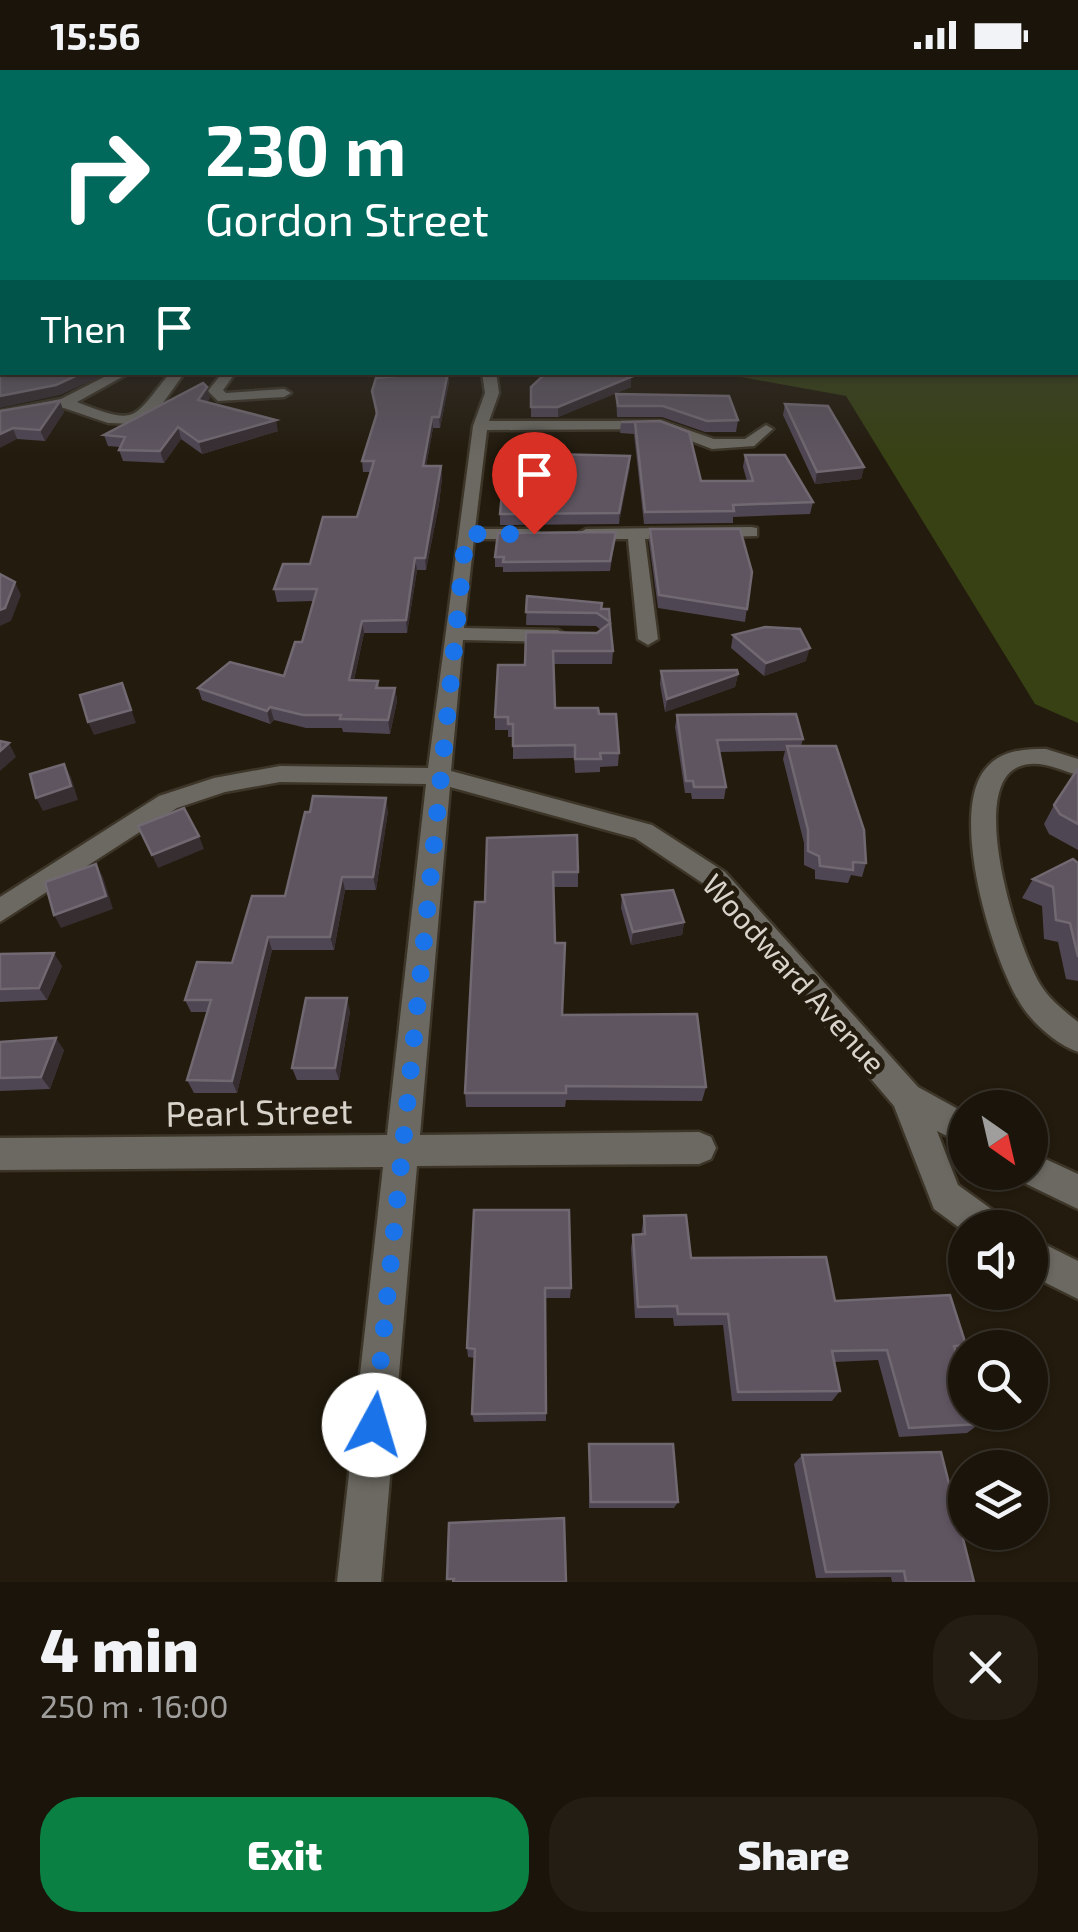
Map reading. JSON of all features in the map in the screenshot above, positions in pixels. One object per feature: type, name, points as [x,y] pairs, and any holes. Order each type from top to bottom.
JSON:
[{"type":"street","points":[[0,415],[65,404],[119,375]]},
{"type":"street","points":[[65,404],[108,418],[136,419],[150,411],[160,391],[176,375]]},
{"type":"street","points":[[228,375],[216,390],[224,398],[284,393]]},
{"type":"street","points":[[359,1582],[454,634],[480,426],[492,393],[489,375]]},
{"type":"street","points":[[480,426],[662,425],[712,444],[748,443],[766,429]]},
{"type":"street","points":[[466,534],[752,532]]},
{"type":"street","points":[[636,534],[648,639]]},
{"type":"street","points":[[454,634],[578,636]]},
{"type":"street","points":[[1078,767],[1041,756],[1012,760],[990,778],[981,820],[987,868],[1018,967],[1033,998],[1078,1038]]},
{"type":"street","name":"Woodward Avenue","points":[[12,903],[168,802],[222,784],[280,774],[439,776],[643,831],[716,879],[907,1096],[946,1198],[963,1210]]},
{"type":"street","points":[[907,1096],[948,1120]]},
{"type":"street","name":"Pearl Street","points":[[0,1154],[699,1148]]},
{"type":"street","points":[[1048,1177],[1078,1192]]},
{"type":"street","points":[[1048,1265],[1078,1281]]},
{"type":"green space","points":[[730,375],[1078,375],[1078,723],[1035,704],[846,396]]},
{"type":"building","points":[[0,375],[78,375],[56,385],[0,396]]},
{"type":"building","points":[[447,375],[439,417],[432,417],[423,466],[441,466],[425,558],[415,558],[406,620],[362,621],[349,680],[378,681],[376,688],[395,688],[388,720],[303,715],[270,707],[267,711],[198,688],[230,662],[284,676],[295,642],[302,642],[317,589],[274,589],[283,564],[310,564],[323,517],[357,517],[374,461],[362,461],[377,413],[372,391],[376,378]]},
{"type":"building","points":[[544,375],[631,377],[558,407],[531,407],[531,387]]},
{"type":"building","points":[[203,383],[207,387],[198,400],[276,420],[199,442],[178,427],[160,451],[119,450],[125,437],[104,435]]},
{"type":"building","points":[[616,394],[729,396],[738,420],[707,421],[663,406],[618,406]]},
{"type":"building","points":[[60,401],[40,430],[13,428],[0,434],[0,411]]},
{"type":"building","points":[[785,404],[828,406],[864,467],[817,472]]},
{"type":"building","points":[[660,421],[689,432],[701,481],[753,481],[745,455],[785,455],[813,502],[733,505],[734,511],[645,512],[635,422],[621,422]]},
{"type":"building","points":[[510,453],[630,456],[619,513],[500,514],[502,493],[509,493]]},
{"type":"building","points":[[650,529],[740,529],[752,572],[747,609],[659,595]]},
{"type":"building","points":[[616,532],[610,561],[503,562],[504,557],[495,557],[498,533]]},
{"type":"building","points":[[0,574],[15,582],[5,608],[0,610]]},
{"type":"building","points":[[527,596],[602,603],[601,609],[609,609],[610,622],[597,613],[526,612]]},
{"type":"building","points":[[610,623],[613,651],[553,651],[555,708],[598,708],[599,714],[616,714],[619,753],[600,753],[601,759],[575,759],[575,745],[513,746],[513,724],[508,724],[508,717],[495,717],[498,665],[525,665],[526,632],[597,633]]},
{"type":"building","points":[[765,627],[800,629],[810,648],[766,663],[733,635]]},
{"type":"building","points":[[737,670],[738,674],[667,699],[661,671]]},
{"type":"building","points":[[122,683],[131,710],[88,722],[80,695]]},
{"type":"building","points":[[796,714],[803,739],[717,740],[726,787],[694,787],[693,781],[686,781],[677,715]]},
{"type":"building","points":[[787,746],[836,746],[864,830],[866,863],[853,862],[853,870],[820,866],[819,856],[808,851],[808,830]]},
{"type":"building","points":[[64,764],[71,786],[36,798],[30,774]]},
{"type":"building","points":[[1077,770],[1078,824],[1060,814],[1054,805]]},
{"type":"building","points":[[313,796],[386,798],[373,877],[342,877],[330,937],[268,937],[232,1081],[187,1080],[211,1000],[185,1000],[197,962],[232,963],[252,896],[285,896],[305,812],[310,812]]},
{"type":"building","points":[[184,808],[199,836],[152,855],[138,826]]},
{"type":"building","points":[[577,835],[578,872],[553,872],[555,943],[565,943],[562,1015],[697,1014],[706,1087],[566,1086],[566,1093],[465,1093],[475,902],[485,902],[487,838]]},
{"type":"building","points":[[1073,859],[1078,863],[1078,957],[1070,923],[1056,920],[1053,887],[1033,879]]},
{"type":"building","points":[[96,864],[106,896],[54,915],[45,882]]},
{"type":"building","points":[[673,890],[684,922],[633,932],[622,895]]},
{"type":"building","points":[[54,953],[39,988],[0,989],[0,954]]},
{"type":"building","points":[[306,998],[347,998],[335,1068],[292,1068]]},
{"type":"building","points":[[56,1038],[41,1077],[0,1078],[0,1042]]},
{"type":"building","points":[[474,1210],[569,1210],[571,1288],[545,1288],[546,1413],[472,1414],[475,1349],[467,1348]]},
{"type":"building","points":[[686,1215],[691,1258],[826,1257],[835,1301],[948,1295],[948,1310],[955,1310],[961,1330],[948,1330],[948,1426],[909,1428],[887,1350],[832,1351],[840,1391],[738,1392],[728,1314],[678,1314],[677,1306],[638,1307],[633,1235],[645,1234],[644,1216]]},
{"type":"building","points":[[589,1444],[673,1444],[678,1502],[591,1502]]},
{"type":"building","points":[[941,1452],[948,1480],[948,1550],[966,1550],[974,1582],[906,1582],[904,1571],[826,1572],[802,1455]]},
{"type":"building","points":[[564,1518],[566,1582],[447,1579],[449,1523]]},
{"type":"route","points":[[374,1425],[466,534],[534,534]]}]
